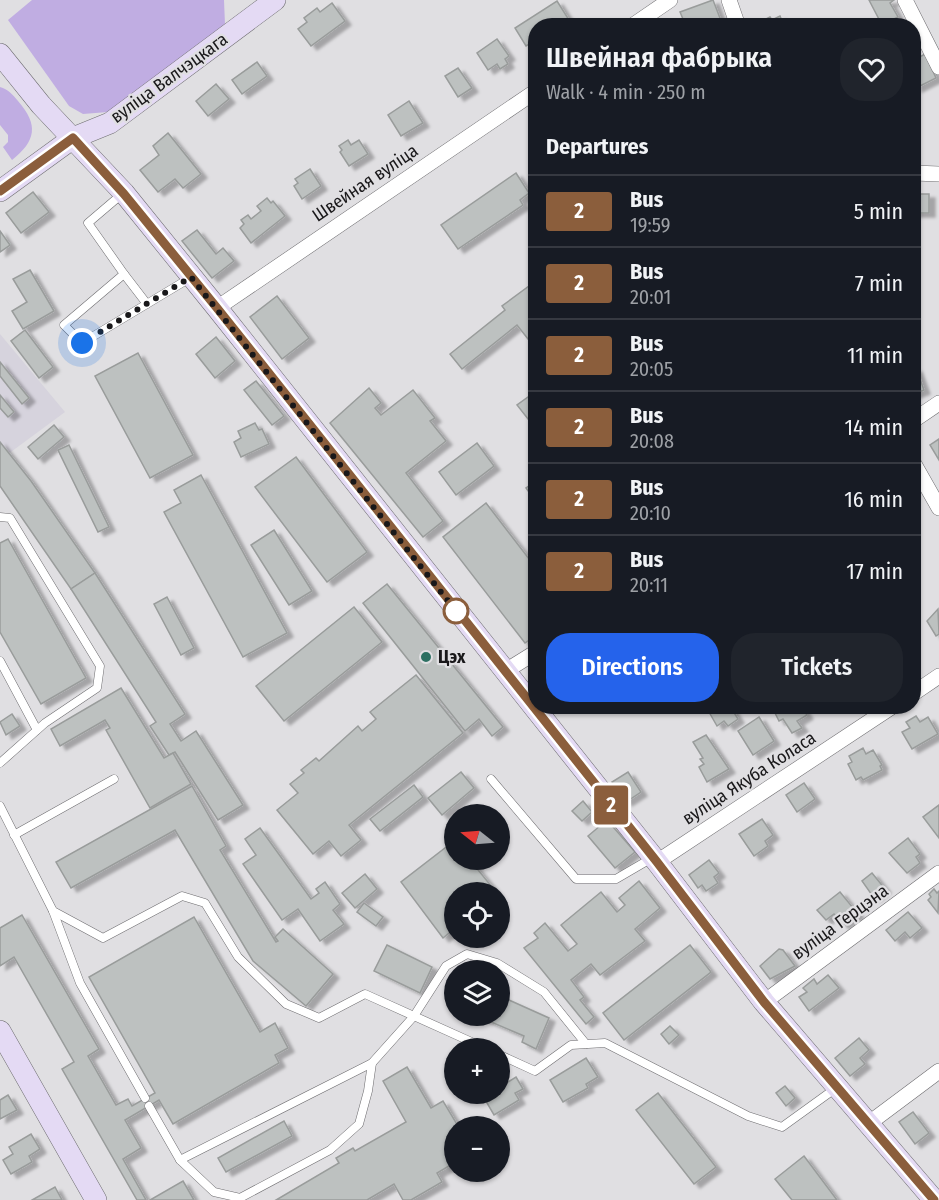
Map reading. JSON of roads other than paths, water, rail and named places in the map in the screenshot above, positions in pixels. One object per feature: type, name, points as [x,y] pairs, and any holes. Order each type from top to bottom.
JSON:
[{"type":"street","name":"вуліца Валчэцкага","points":[[0,191],[73,138],[110,123],[275,0]]},
{"type":"street","points":[[644,18],[670,0]]},
{"type":"street","points":[[729,0],[735,18]]},
{"type":"street","points":[[905,0],[914,18]]},
{"type":"street","points":[[921,32],[939,67]]},
{"type":"street","points":[[6,66],[124,194],[217,308],[528,702]]},
{"type":"street","name":"Швейная вуліца","points":[[217,308],[528,96]]},
{"type":"street","points":[[921,174],[939,174]]},
{"type":"street","points":[[921,415],[939,403]]},
{"type":"street","points":[[921,476],[939,508]]},
{"type":"street","points":[[504,672],[528,657]]},
{"type":"street","points":[[921,688],[939,676]]},
{"type":"street","points":[[538,714],[655,860],[764,1002],[934,1200]]},
{"type":"street","name":"вуліца Якуба Коласа","points":[[655,860],[881,714]]},
{"type":"street","name":"вуліца Герцэна","points":[[764,1002],[939,873]]},
{"type":"street","points":[[0,1031],[96,1200]]},
{"type":"street","points":[[868,1124],[939,1071]]},
{"type":"lane","points":[[124,194],[88,223],[147,304]]},
{"type":"lane","points":[[124,274],[64,325],[82,343],[191,277]]},
{"type":"lane","points":[[0,517],[10,518],[100,666],[97,688],[37,730],[0,763]]},
{"type":"lane","points":[[0,662],[37,730]]},
{"type":"lane","points":[[14,835],[114,779]]},
{"type":"lane","points":[[491,779],[576,879],[615,879],[655,860]]},
{"type":"lane","points":[[0,806],[53,911],[80,983],[180,1160],[214,1192],[240,1198],[330,1150],[359,1124],[368,1091],[372,1063]]},
{"type":"lane","points":[[53,911],[103,938],[182,896],[205,903],[238,957],[286,1004],[320,1018],[366,994],[463,1038]]},
{"type":"lane","points":[[180,1160],[372,1063],[414,1016],[446,966],[467,954],[498,963],[544,992],[586,1044]]},
{"type":"lane","points":[[510,1060],[535,1071],[571,1044],[605,1043],[748,1116],[782,1127],[837,1088]]},
{"type":"place","name":"Цэх","points":[[426,657]]}]
